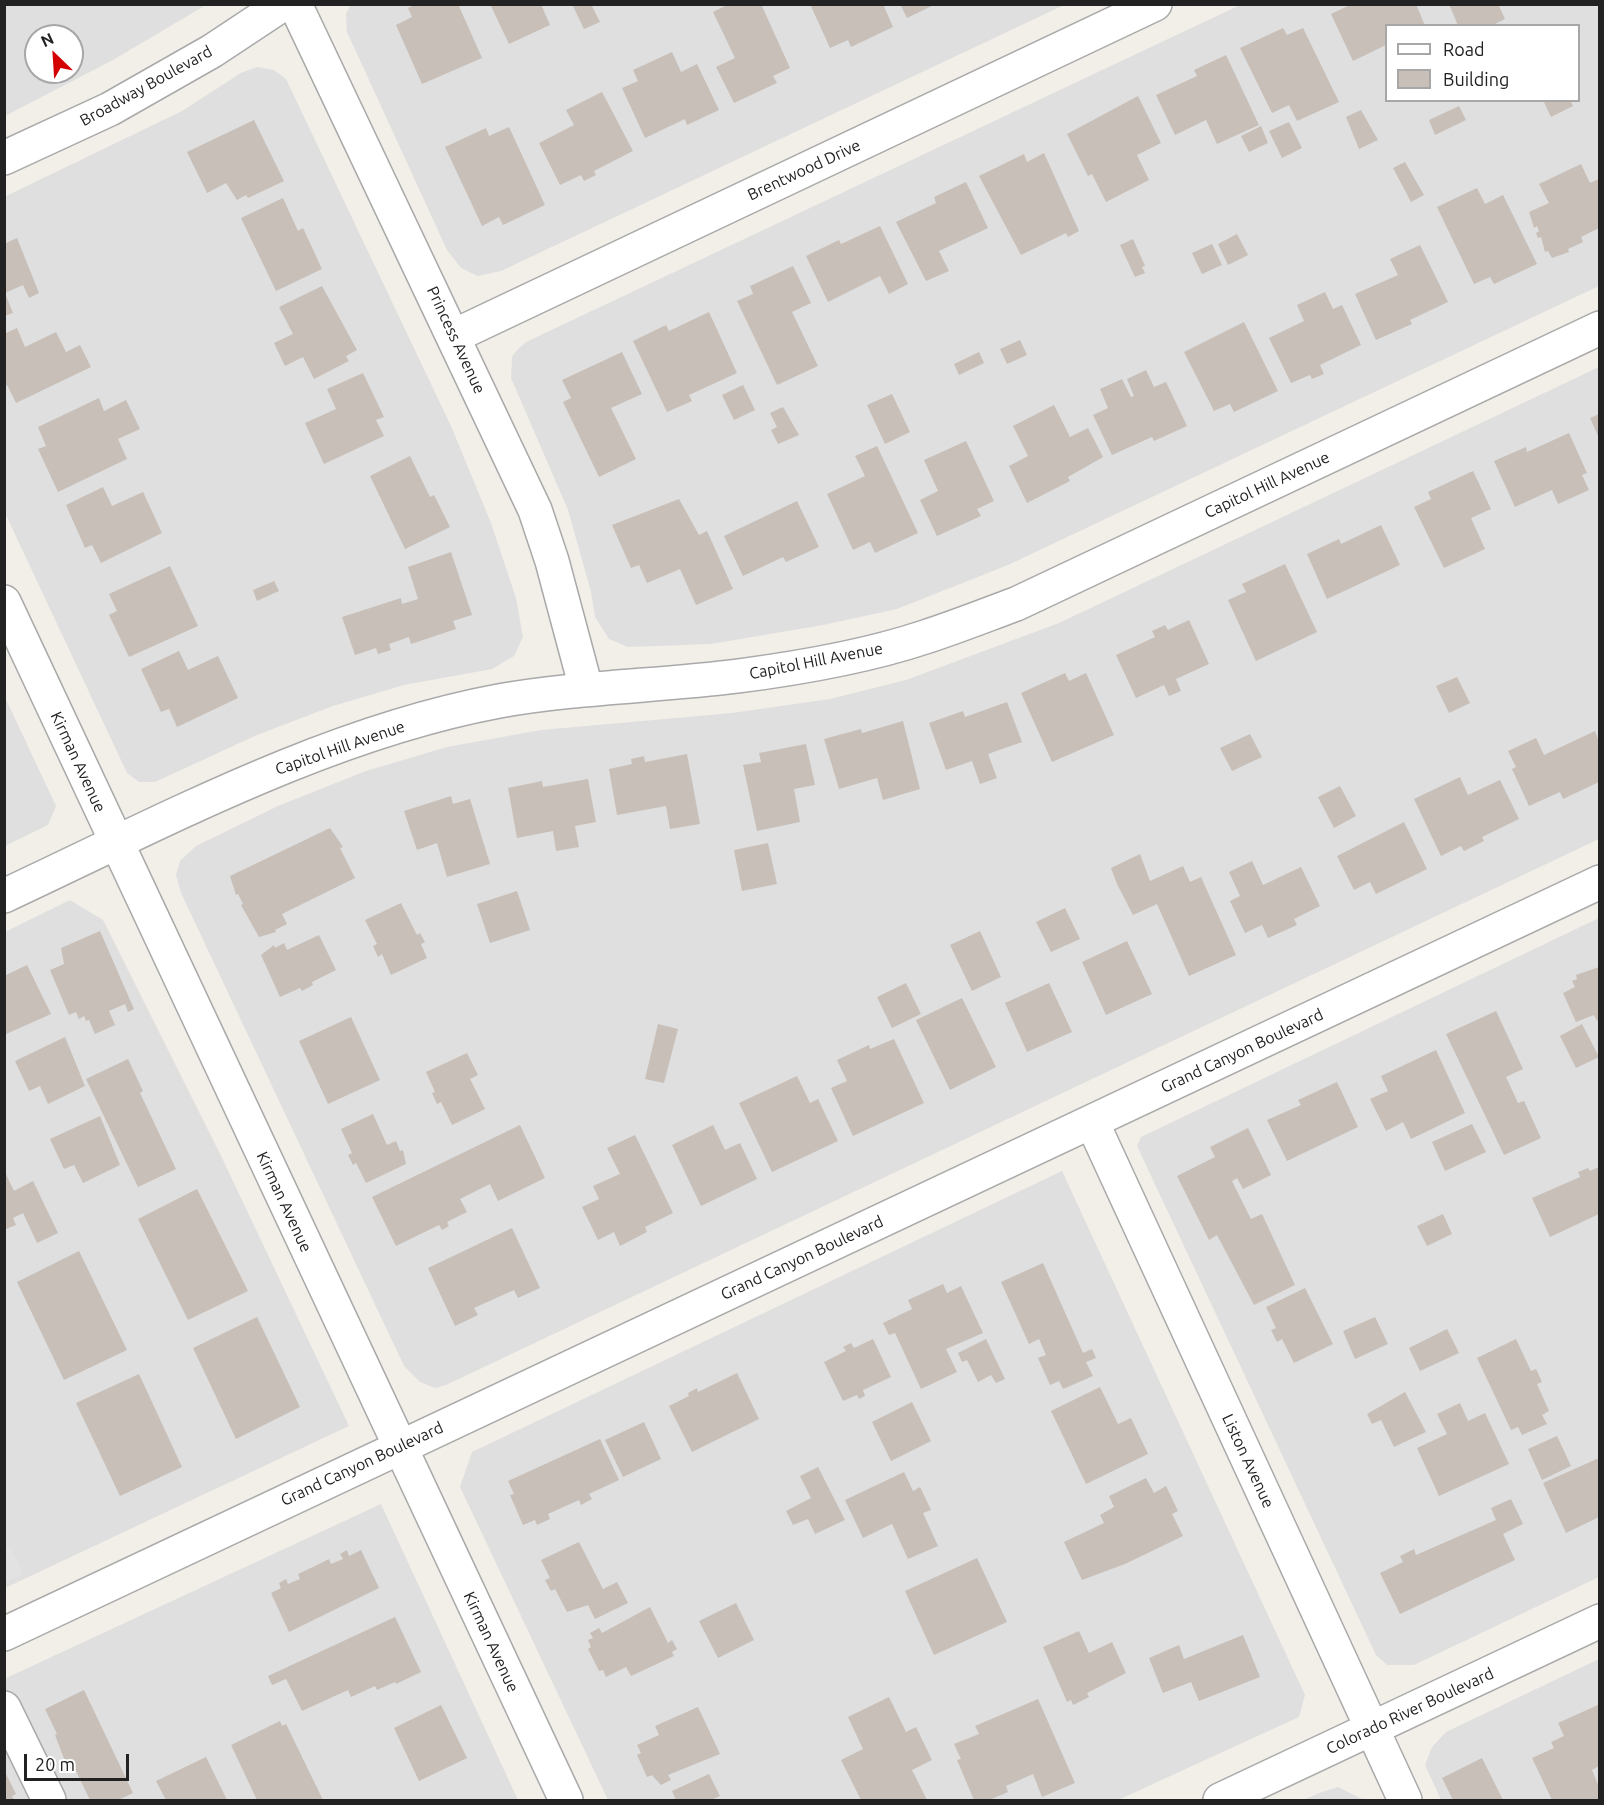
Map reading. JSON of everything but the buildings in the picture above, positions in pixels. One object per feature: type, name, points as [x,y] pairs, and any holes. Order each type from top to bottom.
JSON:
[{"type":"street","name":"Broadway Boulevard","points":[[4,158],[110,109],[212,51],[283,4]]},
{"type":"street","name":"Princess Avenue","points":[[295,4],[535,510],[552,561],[586,688]]},
{"type":"street","name":"Brentwood Drive","points":[[454,336],[1155,4]]},
{"type":"street","name":"Capitol Hill Avenue","points":[[4,896],[240,785],[397,727],[497,702],[586,688],[736,676],[830,662],[934,634],[1016,604],[1599,328]]},
{"type":"street","name":"Kirman Avenue","points":[[4,602],[566,1800]]},
{"type":"street","name":"Grand Canyon Boulevard","points":[[4,1634],[1599,882]]},
{"type":"street","name":"Liston Avenue","points":[[1092,1122],[1405,1800]]},
{"type":"street","name":"Colorado River Boulevard","points":[[1220,1800],[1599,1621]]},
{"type":"street","points":[[4,1708],[49,1800]]},
{"type":"shaded area","points":[[5,4],[206,5],[84,75],[84,24],[24,24],[24,84],[67,84],[5,116]]},
{"type":"shaded area","points":[[351,4],[1064,5],[501,271],[478,276],[461,268],[447,250],[347,32],[346,14]]},
{"type":"shaded area","points":[[1240,5],[1599,5],[1599,286],[1008,565],[897,609],[823,625],[711,644],[628,647],[609,639],[595,617],[591,592],[568,510],[511,378],[512,357],[526,342]]},
{"type":"shaded area","points":[[257,67],[274,70],[286,79],[451,426],[491,523],[516,598],[523,637],[514,656],[492,669],[404,685],[333,706],[257,735],[155,782],[139,782],[127,773],[5,513],[4,197],[182,111],[241,73]]},
{"type":"shaded area","points":[[1599,367],[1599,839],[446,1385],[435,1388],[420,1382],[404,1366],[181,893],[176,875],[180,861],[196,846],[278,806],[366,771],[447,747],[541,730],[732,713],[830,699],[906,680],[1059,623]]},
{"type":"shaded area","points":[[4,695],[56,806],[48,825],[5,846]]},
{"type":"shaded area","points":[[70,900],[103,920],[223,1160],[349,1426],[5,1588],[5,932]]},
{"type":"shaded area","points":[[1599,918],[1599,1577],[1414,1665],[1387,1665],[1376,1655],[1137,1146],[1141,1137]]},
{"type":"shaded area","points":[[1062,1171],[1305,1695],[1299,1717],[1118,1800],[608,1800],[460,1487],[472,1452]]},
{"type":"shaded area","points":[[381,1504],[518,1800],[5,1800],[4,1679]]},
{"type":"shaded area","points":[[10,1546],[23,1574],[5,1582],[5,1549]]},
{"type":"shaded area","points":[[1599,1659],[1599,1800],[1441,1800],[1425,1765],[1432,1747],[1446,1732]]},
{"type":"shaded area","points":[[1338,1787],[1364,1800],[1303,1800],[1322,1792]]}]
